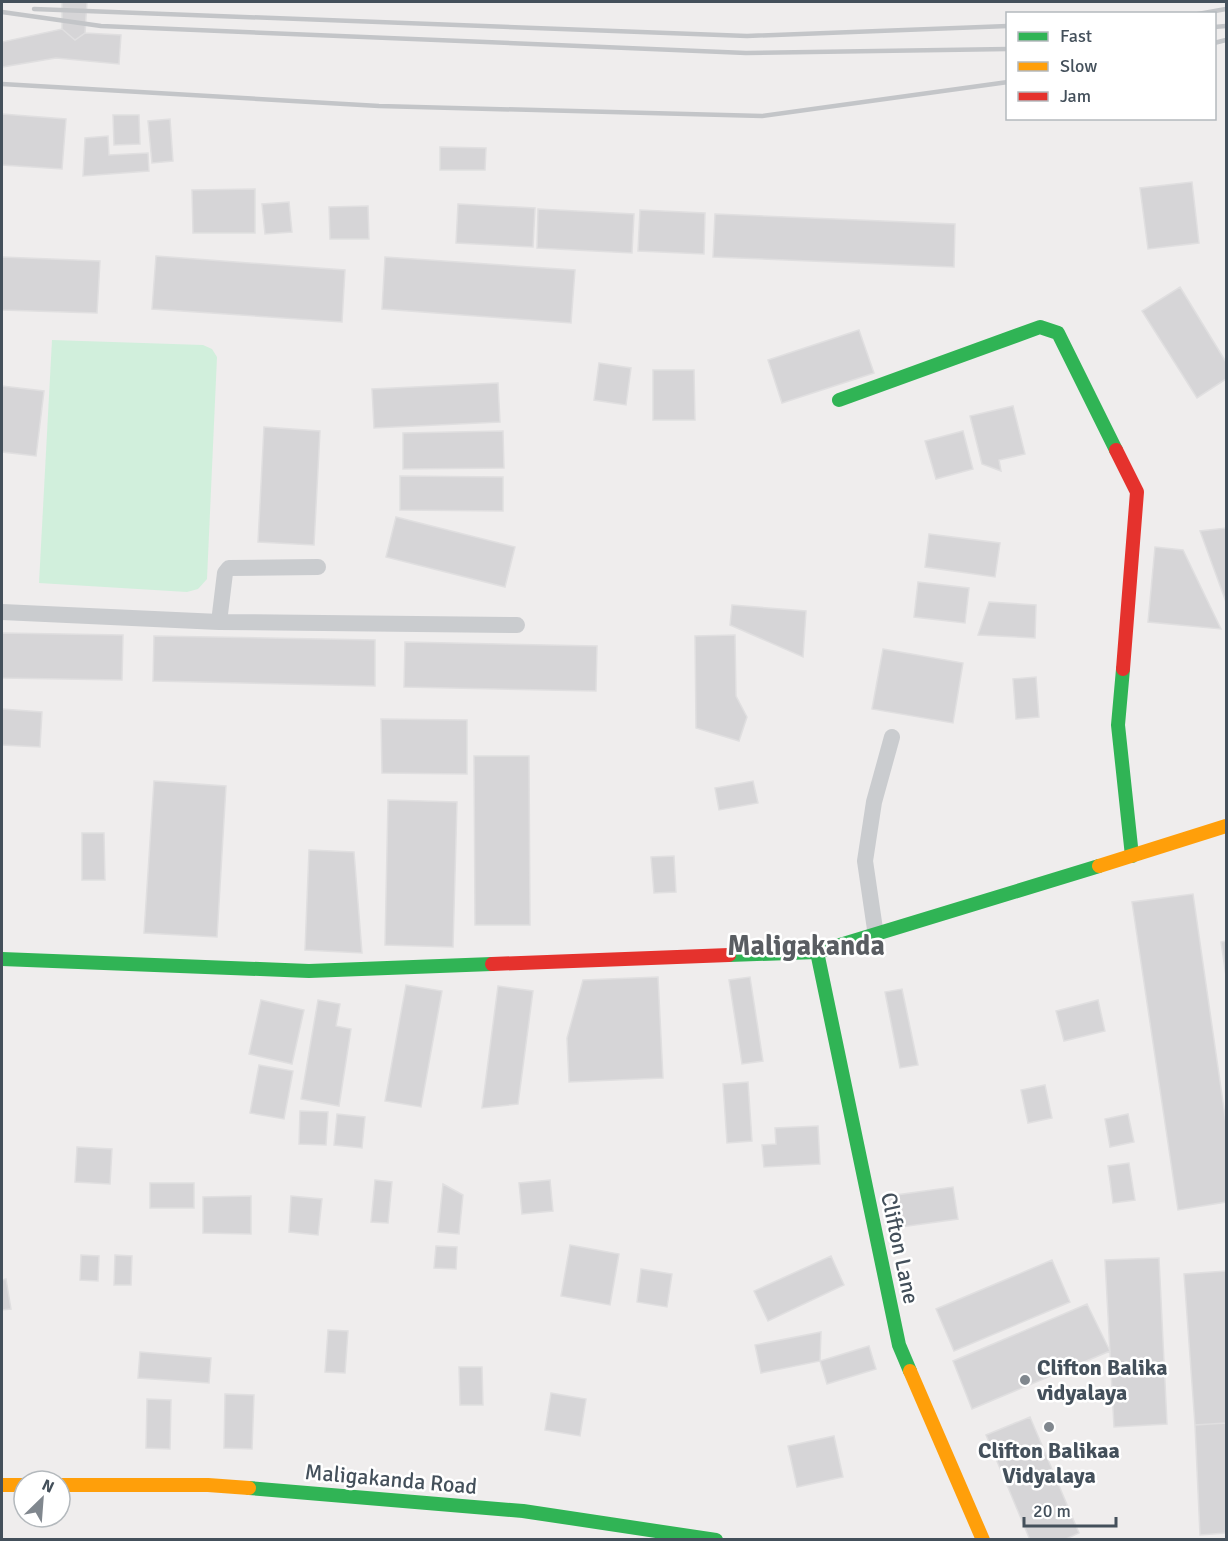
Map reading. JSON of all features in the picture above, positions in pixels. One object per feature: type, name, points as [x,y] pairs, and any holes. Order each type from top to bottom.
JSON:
[{"type":"street","points":[[839,400],[1040,327],[1058,333],[1137,492],[1118,724],[1132,856]]},
{"type":"street","points":[[2,959],[309,971],[817,952],[876,936],[1227,826]]},
{"type":"street","name":"Clifton Lane","points":[[817,952],[899,1345],[983,1539]]},
{"type":"street","name":"Maligakanda Road","points":[[72,1485],[219,1485],[523,1511],[716,1539]]},
{"type":"lane","points":[[219,622],[225,573],[229,568],[318,567]]},
{"type":"lane","points":[[2,612],[219,622],[517,625]]},
{"type":"lane","points":[[876,936],[865,861],[874,802],[892,737]]},
{"type":"green space","points":[[52,340],[203,345],[212,349],[217,357],[207,579],[198,589],[187,592],[39,583]]},
{"type":"building","points":[[62,2],[87,2],[85,33],[75,40],[62,29]]},
{"type":"building","points":[[62,29],[75,40],[85,33],[121,35],[119,64],[56,58],[2,67],[2,42]]},
{"type":"building","points":[[2,114],[66,119],[62,169],[2,165]]},
{"type":"building","points":[[113,115],[139,115],[140,144],[114,145]]},
{"type":"building","points":[[170,119],[173,161],[152,163],[148,121]]},
{"type":"building","points":[[108,136],[109,155],[148,153],[149,171],[83,176],[85,138]]},
{"type":"building","points":[[440,147],[486,148],[485,170],[440,170]]},
{"type":"building","points":[[1192,182],[1199,243],[1148,249],[1140,188]]},
{"type":"building","points":[[255,189],[255,233],[193,233],[192,190]]},
{"type":"building","points":[[289,202],[292,232],[265,234],[262,204]]},
{"type":"building","points":[[458,204],[535,208],[533,247],[456,243]]},
{"type":"building","points":[[368,206],[369,239],[330,239],[329,207]]},
{"type":"building","points":[[538,209],[634,214],[632,253],[537,248]]},
{"type":"building","points":[[640,210],[705,213],[704,254],[638,251]]},
{"type":"building","points":[[715,214],[955,224],[954,267],[713,257]]},
{"type":"building","points":[[156,256],[345,270],[342,322],[152,309]]},
{"type":"building","points":[[2,257],[100,261],[97,313],[2,310]]},
{"type":"building","points":[[385,257],[575,270],[571,323],[382,309]]},
{"type":"building","points":[[1180,287],[1226,362],[1226,379],[1197,398],[1142,311]]},
{"type":"building","points":[[859,330],[874,373],[782,403],[768,360]]},
{"type":"building","points":[[599,363],[631,368],[626,405],[594,400]]},
{"type":"building","points":[[653,370],[694,370],[695,420],[653,420]]},
{"type":"building","points":[[498,383],[500,422],[374,428],[372,389]]},
{"type":"building","points":[[2,386],[44,391],[36,456],[2,452]]},
{"type":"building","points":[[1013,406],[1025,454],[999,460],[1001,471],[982,464],[970,416]]},
{"type":"building","points":[[264,427],[320,431],[314,545],[258,542]]},
{"type":"building","points":[[503,431],[504,468],[403,469],[403,433]]},
{"type":"building","points":[[963,431],[973,469],[936,479],[925,441]]},
{"type":"building","points":[[400,476],[503,477],[503,511],[400,510]]},
{"type":"building","points":[[396,517],[515,547],[505,587],[386,557]]},
{"type":"building","points":[[1226,528],[1226,602],[1200,531]]},
{"type":"building","points":[[929,534],[1000,543],[995,577],[925,567]]},
{"type":"building","points":[[1155,547],[1183,550],[1221,629],[1148,622]]},
{"type":"building","points":[[918,582],[969,588],[965,623],[914,617]]},
{"type":"building","points":[[989,602],[1036,605],[1035,638],[978,635]]},
{"type":"building","points":[[732,605],[806,611],[803,657],[730,625]]},
{"type":"building","points":[[2,633],[123,635],[122,680],[2,678]]},
{"type":"building","points":[[735,635],[736,696],[747,717],[739,741],[696,728],[695,636]]},
{"type":"building","points":[[154,636],[375,640],[375,686],[153,681]]},
{"type":"building","points":[[405,642],[597,646],[596,691],[404,687]]},
{"type":"building","points":[[883,649],[963,663],[953,723],[872,709]]},
{"type":"building","points":[[1036,677],[1039,717],[1016,719],[1013,679]]},
{"type":"building","points":[[2,709],[42,712],[40,747],[2,745]]},
{"type":"building","points":[[381,719],[467,720],[467,774],[382,773]]},
{"type":"building","points":[[474,756],[529,756],[530,925],[475,925]]},
{"type":"building","points":[[154,781],[226,786],[217,937],[144,933]]},
{"type":"building","points":[[753,781],[758,803],[719,810],[715,788]]},
{"type":"building","points":[[388,800],[457,802],[453,947],[385,945]]},
{"type":"building","points":[[82,833],[104,833],[105,880],[82,880]]},
{"type":"building","points":[[309,850],[354,852],[362,953],[305,950]]},
{"type":"building","points":[[674,856],[676,892],[654,893],[651,857]]},
{"type":"building","points":[[1193,894],[1226,1123],[1226,1202],[1178,1210],[1132,902]]},
{"type":"building","points":[[1226,941],[1226,976],[1221,942]]},
{"type":"building","points":[[658,977],[663,1078],[569,1082],[567,1038],[583,980]]},
{"type":"building","points":[[750,977],[763,1061],[742,1064],[729,980]]},
{"type":"building","points":[[406,985],[442,991],[421,1107],[385,1101]]},
{"type":"building","points":[[498,986],[533,991],[518,1104],[482,1108]]},
{"type":"building","points":[[902,989],[918,1065],[900,1068],[885,992]]},
{"type":"building","points":[[261,1000],[304,1010],[292,1064],[249,1054]]},
{"type":"building","points":[[318,1000],[340,1004],[336,1026],[351,1029],[339,1106],[301,1099]]},
{"type":"building","points":[[1098,1000],[1105,1031],[1064,1041],[1056,1011]]},
{"type":"building","points":[[259,1065],[293,1071],[284,1119],[250,1113]]},
{"type":"building","points":[[748,1082],[752,1141],[727,1143],[723,1084]]},
{"type":"building","points":[[1045,1085],[1052,1118],[1028,1123],[1021,1090]]},
{"type":"building","points":[[300,1111],[328,1112],[326,1145],[299,1144]]},
{"type":"building","points":[[337,1114],[365,1117],[362,1148],[334,1145]]},
{"type":"building","points":[[1128,1114],[1134,1142],[1110,1147],[1105,1119]]},
{"type":"building","points":[[818,1126],[820,1164],[764,1167],[762,1145],[776,1144],[775,1128]]},
{"type":"building","points":[[77,1147],[112,1149],[110,1184],[75,1182]]},
{"type":"building","points":[[1129,1163],[1135,1200],[1113,1203],[1108,1166]]},
{"type":"building","points":[[375,1180],[392,1182],[388,1223],[371,1222]]},
{"type":"building","points":[[550,1180],[553,1211],[522,1214],[519,1183]]},
{"type":"building","points":[[150,1183],[194,1183],[194,1208],[150,1208]]},
{"type":"building","points":[[443,1184],[463,1195],[459,1234],[438,1232]]},
{"type":"building","points":[[953,1187],[958,1219],[894,1228],[889,1196]]},
{"type":"building","points":[[251,1196],[251,1234],[203,1233],[203,1197]]},
{"type":"building","points":[[291,1196],[322,1199],[318,1235],[289,1232]]},
{"type":"building","points":[[570,1245],[619,1254],[610,1305],[561,1296]]},
{"type":"building","points":[[436,1246],[457,1247],[456,1269],[434,1268]]},
{"type":"building","points":[[81,1255],[99,1256],[98,1281],[80,1280]]},
{"type":"building","points":[[115,1255],[132,1256],[131,1285],[114,1285]]},
{"type":"building","points":[[831,1256],[844,1285],[768,1321],[754,1291]]},
{"type":"building","points":[[1159,1258],[1167,1424],[1114,1427],[1105,1260]]},
{"type":"building","points":[[1052,1260],[1070,1302],[954,1351],[936,1309]]},
{"type":"building","points":[[641,1269],[672,1274],[667,1307],[637,1302]]},
{"type":"building","points":[[1226,1271],[1226,1423],[1195,1425],[1184,1274]]},
{"type":"building","points":[[6,1279],[11,1309],[2,1310],[2,1280]]},
{"type":"building","points":[[1087,1304],[1110,1351],[972,1409],[953,1361]]},
{"type":"building","points":[[328,1330],[348,1331],[345,1373],[325,1372]]},
{"type":"building","points":[[821,1332],[820,1361],[761,1373],[755,1345]]},
{"type":"building","points":[[869,1346],[876,1369],[827,1384],[820,1361]]},
{"type":"building","points":[[140,1352],[211,1358],[209,1383],[138,1378]]},
{"type":"building","points":[[459,1367],[482,1367],[483,1405],[460,1405]]},
{"type":"building","points":[[551,1393],[586,1399],[580,1436],[545,1430]]},
{"type":"building","points":[[225,1394],[254,1395],[252,1449],[224,1448]]},
{"type":"building","points":[[147,1399],[171,1400],[170,1449],[146,1448]]},
{"type":"building","points":[[1030,1417],[1079,1533],[1064,1540],[1030,1540],[986,1435]]},
{"type":"building","points":[[1226,1423],[1226,1533],[1200,1535],[1195,1425]]},
{"type":"building","points":[[834,1436],[843,1477],[797,1487],[788,1446]]},
{"type":"railway","points":[[34,9],[747,36],[1006,26]]},
{"type":"railway","points":[[1209,12],[1226,9]]},
{"type":"railway","points":[[2,12],[101,26],[746,53],[1006,49]]},
{"type":"railway","points":[[1216,27],[1226,26]]},
{"type":"railway","points":[[1216,42],[1226,40]]},
{"type":"railway","points":[[2,84],[379,106],[762,116],[1006,82]]},
{"type":"traffic: fast","points":[[839,400],[1040,327],[1058,333],[1116,450]]},
{"type":"traffic: fast","points":[[1123,669],[1118,725],[1132,856]]},
{"type":"traffic: fast","points":[[729,955],[817,952],[1099,866]]},
{"type":"traffic: fast","points":[[817,952],[899,1345],[910,1371]]},
{"type":"traffic: fast","points":[[2,959],[309,971],[492,964]]},
{"type":"traffic: fast","points":[[249,1488],[523,1511],[716,1540]]},
{"type":"traffic: slow","points":[[1099,866],[1226,826]]},
{"type":"traffic: slow","points":[[910,1371],[983,1540]]},
{"type":"traffic: slow","points":[[2,1485],[12,1485]]},
{"type":"traffic: slow","points":[[72,1485],[208,1485],[249,1488]]},
{"type":"traffic: jam","points":[[1116,450],[1137,492],[1123,669]]},
{"type":"traffic: jam","points":[[492,964],[729,955]]},
{"type":"place","name":"Clifton Balika vidyalaya","points":[[1025,1380]]},
{"type":"place","name":"Clifton Balikaa Vidyalaya","points":[[1049,1427]]},
{"type":"district","name":"Maligakanda","points":[[806,946]]}]
